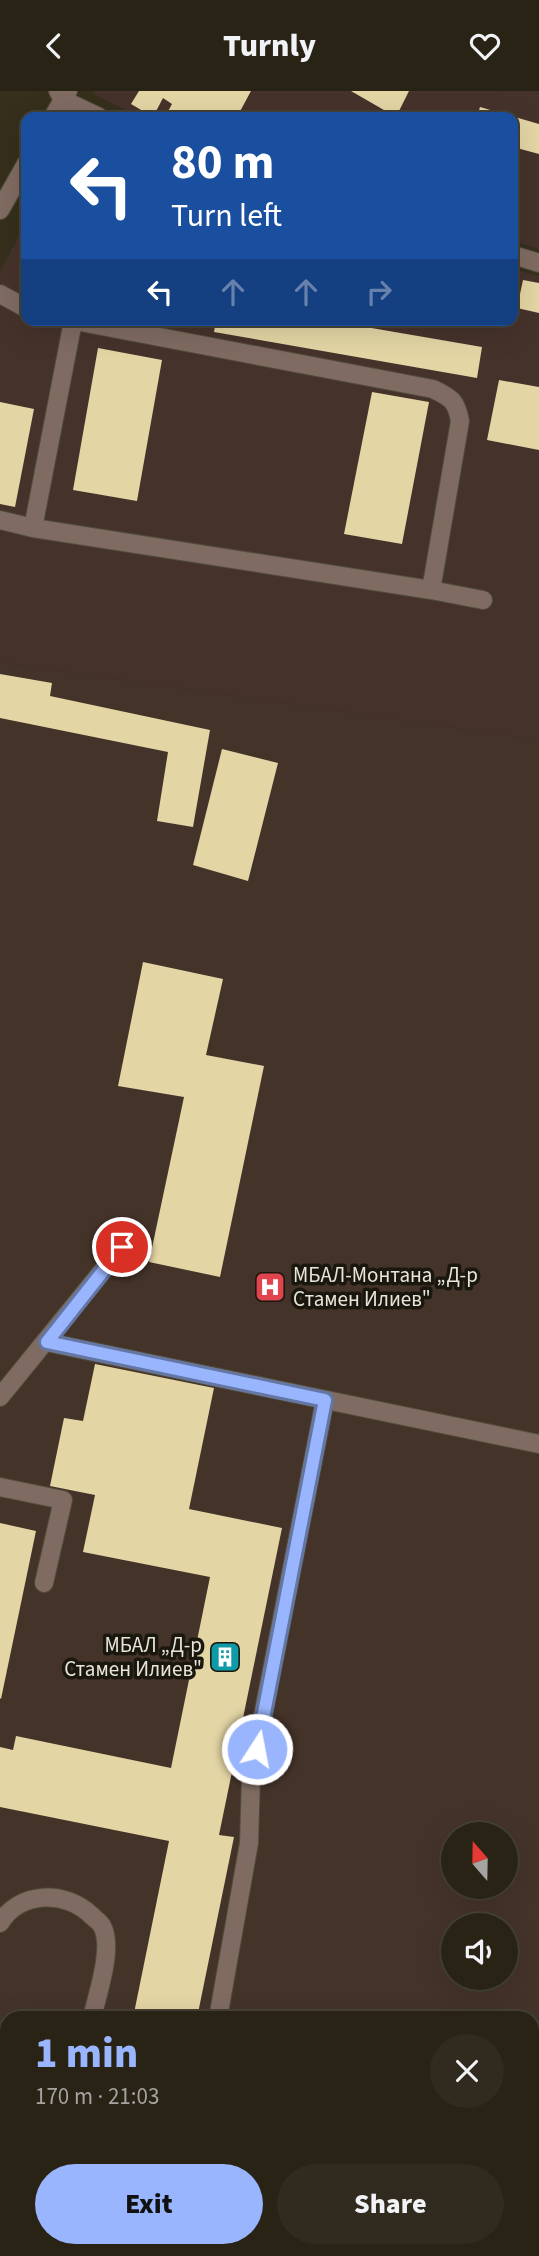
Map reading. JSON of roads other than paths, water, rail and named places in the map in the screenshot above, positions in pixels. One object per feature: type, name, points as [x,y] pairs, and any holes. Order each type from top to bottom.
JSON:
[{"type":"street","points":[[55,112],[63,94],[91,112]]},
{"type":"street","points":[[0,210],[21,173]]},
{"type":"street","points":[[518,257],[539,263]]},
{"type":"street","points":[[0,294],[21,304]]},
{"type":"street","points":[[33,528],[70,326]]},
{"type":"street","points":[[97,326],[433,390],[452,398],[458,408],[460,421],[431,590]]},
{"type":"street","points":[[0,520],[33,528],[483,600]]},
{"type":"street","points":[[0,1397],[122,1247]]},
{"type":"street","points":[[47,1342],[539,1444]]},
{"type":"street","points":[[219,2011],[249,1843],[251,1776],[325,1400]]},
{"type":"street","points":[[0,1487],[63,1500],[44,1583]]},
{"type":"street","points":[[0,1923],[5,1915],[24,1902],[46,1897],[71,1900],[85,1910],[102,1926],[107,1949],[94,2011]]},
{"type":"place","name":"МБАЛ-Монтана „Д-р Стамен Илиев\"","points":[[270,1287]]},
{"type":"place","name":"МБАЛ „Д-р Стамен Илиев\"","points":[[225,1657]]}]
